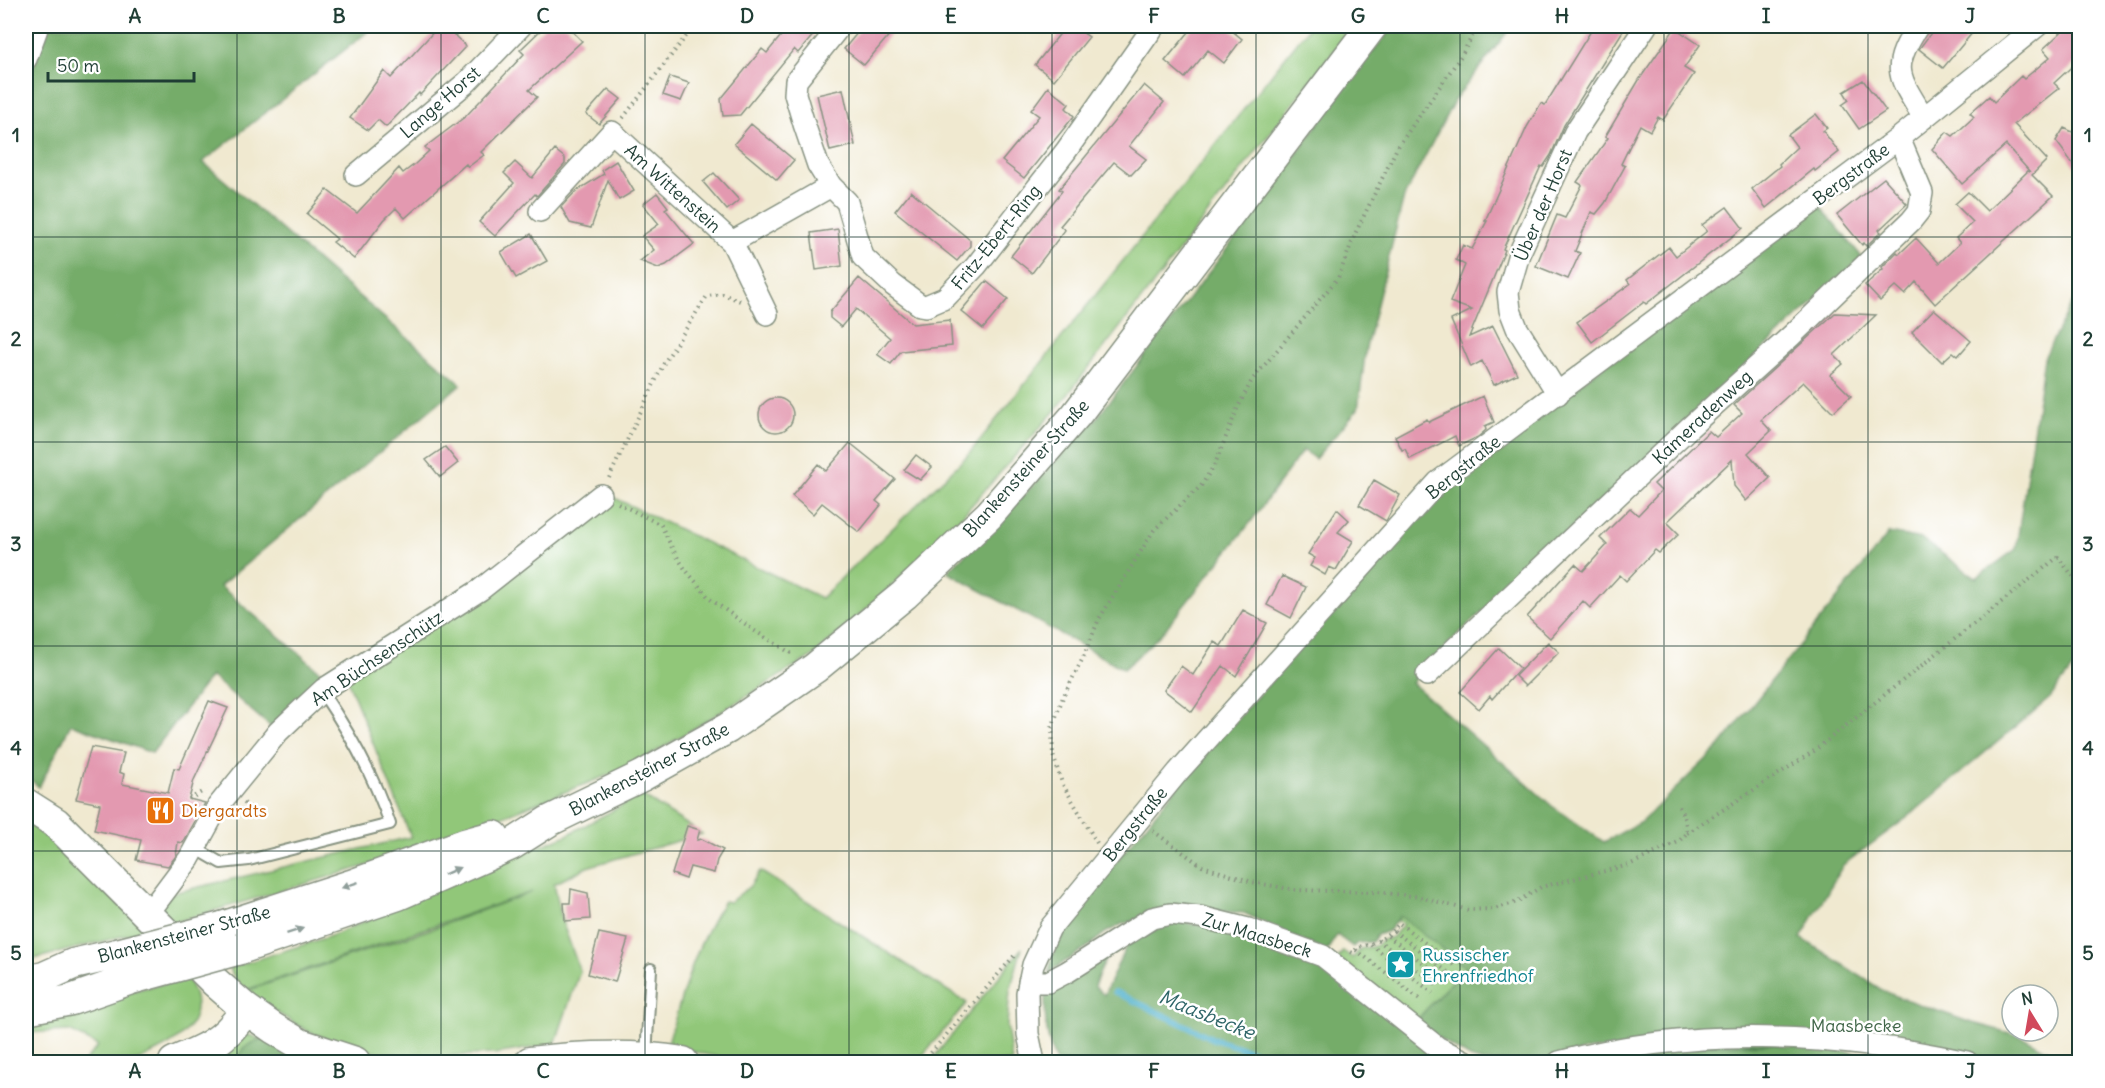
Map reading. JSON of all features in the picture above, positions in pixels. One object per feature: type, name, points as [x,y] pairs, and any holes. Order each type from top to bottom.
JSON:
[{"type":"main road","name":"Blankensteiner Straße","points":[[26,998],[82,985],[124,967],[398,895],[511,845],[549,821],[642,776],[728,728],[815,668],[904,595],[989,515],[1076,415],[1372,26]]},
{"type":"main road","points":[[26,804],[56,823],[215,982],[246,1009],[300,1044],[354,1062]]},
{"type":"main road","name":"Blankensteiner Straße","points":[[26,981],[44,977],[73,964],[124,967]]},
{"type":"main road","points":[[26,969],[73,964]]},
{"type":"main road","points":[[26,1009],[71,1000],[124,967]]},
{"type":"main road","points":[[174,1062],[205,1049],[226,1036],[246,1009]]},
{"type":"main road","points":[[530,1062],[596,1056],[646,1057],[683,1062]]},
{"type":"street","points":[[26,59],[38,26]]},
{"type":"street","name":"Lange Horst","points":[[356,175],[467,82],[521,26]]},
{"type":"street","name":"Fritz-Ebert-Ring","points":[[840,26],[796,81],[795,88],[804,124],[818,165],[831,186],[847,202],[858,244],[866,260],[893,285],[920,305],[926,306],[950,294],[976,266],[1052,168],[1154,26]]},
{"type":"street","name":"Über der Horst","points":[[1558,394],[1517,328],[1510,310],[1508,292],[1519,254],[1575,132],[1646,26]]},
{"type":"street","points":[[1918,26],[1908,41],[1900,63],[1901,79],[1924,118]]},
{"type":"street","name":"Bergstraße","points":[[1034,1062],[1028,1034],[1026,1005],[1033,965],[1050,928],[1178,771],[1438,482],[1899,138],[2037,26]]},
{"type":"street","name":"Am Wittenstein","points":[[540,211],[612,132],[732,242],[767,314]]},
{"type":"street","name":"Kameradenweg","points":[[1427,675],[1911,221],[1918,211],[1922,193],[1899,138]]},
{"type":"street","name":"Am Wittenstein","points":[[732,242],[831,186]]},
{"type":"street","name":"Am Büchsenschütz","points":[[147,915],[195,848],[223,800],[278,732],[322,692],[480,590],[601,495]]},
{"type":"street","name":"Zur Maasbeck","points":[[1029,982],[1048,982],[1068,972],[1152,918],[1170,914],[1200,917],[1248,929],[1323,956],[1437,1047],[1466,1062]]},
{"type":"street","points":[[1559,1062],[1661,1041],[1731,1037],[1800,1039],[1870,1045],[1967,1062]]},
{"type":"lane","points":[[195,848],[221,863],[249,860],[390,824],[381,797],[333,707],[322,692]]},
{"type":"lane","points":[[646,1057],[651,969]]},
{"type":"path","points":[[612,132],[694,26]]},
{"type":"path","points":[[1106,860],[1062,783],[1053,755],[1052,728],[1063,698],[1099,619],[1154,530],[1202,486],[1215,464],[1238,407],[1252,380],[1338,278],[1356,232],[1397,148],[1461,56],[1478,26]]},
{"type":"path","points":[[738,300],[723,294],[707,296],[702,303],[692,323],[664,363],[601,495],[661,525],[685,569],[710,599],[755,631],[815,668]]},
{"type":"path","points":[[1138,820],[1202,866],[1252,882],[1295,890],[1377,892],[1420,897],[1468,910],[1502,907],[1518,902],[1541,887],[1629,865],[1678,842],[1687,832],[1814,751],[2058,557],[2079,585]]},
{"type":"path","points":[[1678,804],[1685,819],[1687,832]]},
{"type":"path","points":[[1421,1000],[1356,950],[1358,947],[1371,944],[1388,935],[1400,923],[1455,966]]},
{"type":"path","points":[[1394,931],[1449,974]]},
{"type":"path","points":[[1388,935],[1445,980]]},
{"type":"path","points":[[1377,939],[1439,987]]},
{"type":"path","points":[[1371,944],[1433,993]]},
{"type":"path","points":[[923,1062],[1019,950]]},
{"type":"green space","points":[[50,26],[375,26],[203,162],[461,384],[220,586],[330,680],[272,728],[211,676],[152,753],[71,724],[39,787],[26,776],[26,85]]},
{"type":"green space","points":[[1310,26],[1353,26],[1059,406],[963,515],[882,595],[814,655],[634,765],[406,854],[169,924],[155,912],[169,894],[411,837],[347,679],[611,496],[821,598],[968,455]]},
{"type":"green space","points":[[1393,26],[1512,26],[1454,101],[1404,197],[1366,348],[1358,409],[1315,459],[1303,450],[1250,523],[1163,632],[1124,669],[947,572],[1096,419],[1246,224],[1350,80]]},
{"type":"green space","points":[[1819,205],[1862,257],[1454,638],[1412,683],[1552,806],[1604,842],[1641,822],[1719,747],[1889,533],[1922,539],[1976,578],[2016,549],[2044,358],[2079,289],[2079,660],[2050,698],[1908,817],[1843,865],[1801,938],[1885,992],[1969,1022],[2000,1030],[2000,1043],[2034,1043],[2070,1062],[1991,1062],[1873,1040],[1591,1049],[1541,1062],[1483,1062],[1470,1058],[1414,1023],[1465,967],[1400,916],[1388,931],[1377,935],[1372,942],[1357,943],[1353,947],[1337,935],[1326,952],[1244,913],[1182,908],[1122,924],[1105,933],[1048,973],[1054,952],[1071,919],[1122,854],[1187,775],[1447,483]]},
{"type":"green space","points":[[641,795],[702,834],[587,867],[554,884],[563,924],[580,971],[555,1044],[495,1054],[421,1057],[358,1050],[309,1032],[243,992],[428,930],[532,892],[243,991],[229,968],[331,936],[567,835]]},
{"type":"green space","points":[[26,822],[53,841],[146,930],[26,961]]},
{"type":"green space","points":[[760,871],[967,1003],[917,1062],[742,1062],[667,1046],[690,971],[714,918],[724,901],[730,902],[750,886]]},
{"type":"green space","points":[[1400,916],[1465,967],[1414,1023],[1337,960],[1343,951],[1353,958],[1360,949],[1375,946],[1382,940],[1393,937],[1403,924],[1397,920]]},
{"type":"green space","points":[[1170,920],[1248,934],[1319,961],[1453,1062],[1056,1062],[1046,1025],[1046,986],[1107,956],[1094,986],[1104,995],[1126,946]]},
{"type":"green space","points":[[1022,948],[1010,990],[1007,1025],[1012,1062],[930,1062]]},
{"type":"green space","points":[[187,978],[196,1002],[192,1022],[179,1038],[138,1060],[120,1063],[84,1062],[98,1046],[70,1031],[26,1033],[26,1016]]},
{"type":"green space","points":[[246,1034],[327,1062],[211,1062]]},
{"type":"green space","points":[[264,1037],[320,1062],[238,1062],[243,1048]]},
{"type":"green space","points":[[1729,1040],[1947,1062],[1582,1062]]},
{"type":"building","points":[[439,26],[444,26],[466,46],[420,95],[419,93],[386,127],[378,120],[368,130],[350,118],[384,71],[391,78]]},
{"type":"building","points":[[545,26],[567,26],[582,41],[529,90],[537,97],[481,152],[484,155],[468,167],[466,164],[405,218],[396,208],[354,259],[333,242],[337,239],[307,214],[327,190],[357,213],[399,168],[403,173],[415,164],[429,151],[425,147],[466,116],[524,54],[520,50]]},
{"type":"building","points":[[789,26],[821,26],[798,53],[794,49],[740,115],[723,116],[721,99],[762,49],[767,53]]},
{"type":"building","points":[[863,26],[897,26],[864,65],[844,49]]},
{"type":"building","points":[[1066,26],[1073,26],[1089,37],[1054,80],[1035,65]]},
{"type":"building","points":[[1194,26],[1226,26],[1242,39],[1224,63],[1208,50],[1185,78],[1165,61]]},
{"type":"building","points":[[1594,26],[1626,26],[1564,125],[1551,155],[1543,167],[1541,166],[1503,249],[1505,250],[1469,337],[1493,326],[1517,374],[1494,385],[1482,361],[1471,367],[1451,320],[1472,310],[1450,302],[1465,265],[1456,260],[1463,245],[1472,249],[1487,221],[1485,221],[1527,127],[1541,103],[1545,105]]},
{"type":"building","points":[[1936,26],[1978,26],[1943,68],[1919,49]]},
{"type":"building","points":[[2068,26],[2079,26],[2079,60],[2054,83],[2059,88],[2014,124],[2047,160],[2032,175],[2053,196],[1935,304],[1916,282],[1905,294],[1896,286],[1880,301],[1865,285],[1897,252],[1899,254],[1916,238],[1939,263],[1960,243],[1956,238],[1973,222],[1955,204],[1968,192],[1987,211],[2028,171],[2030,172],[2006,145],[1962,184],[1932,149],[1947,132],[1953,136],[1974,117],[1970,113],[1989,96],[1994,102],[2021,76],[2024,79],[2050,57],[2043,49]]},
{"type":"building","points":[[1675,28],[1700,45],[1684,68],[1694,74],[1663,120],[1658,117],[1650,131],[1640,125],[1621,164],[1625,166],[1605,203],[1596,214],[1591,212],[1575,251],[1580,253],[1568,279],[1536,266],[1557,215],[1565,218],[1582,185],[1577,182],[1608,138],[1605,137],[1639,80]]},
{"type":"building","points":[[670,77],[689,83],[681,101],[663,95]]},
{"type":"building","points":[[1863,80],[1886,111],[1859,129],[1842,105],[1849,100],[1844,92]]},
{"type":"building","points":[[1144,85],[1164,102],[1129,146],[1146,159],[1131,175],[1114,162],[1060,226],[1065,230],[1032,273],[1011,256],[1062,191],[1059,189]]},
{"type":"building","points":[[1048,87],[1069,104],[1066,108],[1074,116],[1024,178],[1002,161],[1039,116],[1031,110]]},
{"type":"building","points":[[608,89],[621,99],[599,124],[586,114]]},
{"type":"building","points":[[843,89],[855,145],[830,151],[817,95]]},
{"type":"building","points":[[1816,114],[1827,128],[1823,131],[1839,152],[1766,208],[1752,189],[1780,166],[1779,164],[1797,147],[1788,135]]},
{"type":"building","points":[[751,124],[794,160],[777,180],[734,144]]},
{"type":"building","points":[[2064,128],[2079,135],[2079,172],[2056,141]]},
{"type":"building","points":[[555,150],[565,158],[565,164],[537,196],[535,194],[495,236],[479,222],[514,183],[504,173],[515,162],[532,178]]},
{"type":"building","points":[[616,161],[634,191],[619,200],[608,180],[591,228],[570,223],[561,207],[576,191],[604,174],[602,170]]},
{"type":"building","points":[[714,173],[739,200],[727,210],[703,182]]},
{"type":"building","points":[[1884,178],[1907,204],[1879,230],[1881,232],[1866,246],[1864,243],[1862,245],[1837,215]]},
{"type":"building","points":[[911,191],[970,240],[970,246],[957,261],[895,211]]},
{"type":"building","points":[[657,193],[668,207],[665,209],[694,244],[666,265],[658,268],[640,261],[654,250],[642,236],[659,224],[643,204]]},
{"type":"building","points":[[1727,207],[1743,228],[1646,304],[1644,302],[1592,342],[1577,322],[1630,284],[1627,280],[1669,247],[1676,256],[1707,231],[1702,225]]},
{"type":"building","points":[[838,229],[842,266],[816,270],[811,233]]},
{"type":"building","points":[[531,234],[547,261],[516,278],[501,252]]},
{"type":"building","points":[[859,278],[913,324],[950,320],[952,346],[901,351],[891,364],[877,354],[890,338],[856,309],[841,327],[830,318],[830,312]]},
{"type":"building","points":[[986,281],[1008,299],[983,329],[961,311]]},
{"type":"building","points":[[1934,309],[1971,341],[1958,356],[1953,352],[1942,362],[1912,332]]},
{"type":"building","points":[[1835,313],[1876,315],[1834,355],[1843,364],[1830,375],[1851,396],[1833,412],[1803,382],[1761,420],[1771,431],[1748,453],[1770,478],[1746,501],[1734,486],[1732,460],[1667,522],[1679,534],[1659,553],[1655,550],[1626,581],[1620,575],[1590,608],[1583,601],[1550,638],[1527,617],[1575,564],[1583,571],[1607,545],[1600,538],[1630,508],[1638,515],[1661,491],[1654,484],[1709,431],[1716,437],[1742,413],[1734,405]]},
{"type":"building","points":[[1483,396],[1494,422],[1485,426],[1486,430],[1478,437],[1459,446],[1455,436],[1410,459],[1405,449],[1402,450],[1395,436],[1427,419],[1429,422]]},
{"type":"building","points":[[776,398],[788,403],[793,415],[788,427],[776,432],[764,427],[759,415],[764,403]]},
{"type":"building","points":[[850,443],[895,479],[876,501],[881,505],[859,532],[822,503],[813,514],[792,496],[818,464],[826,471]]},
{"type":"building","points":[[445,447],[458,463],[440,477],[426,460]]},
{"type":"building","points":[[916,455],[932,467],[920,480],[904,470]]},
{"type":"building","points":[[1374,480],[1400,495],[1386,521],[1359,505]]},
{"type":"building","points":[[1337,509],[1349,520],[1338,532],[1353,541],[1336,570],[1329,567],[1325,575],[1310,566],[1315,558],[1308,554]]},
{"type":"building","points":[[1282,576],[1306,587],[1291,618],[1267,605]]},
{"type":"building","points":[[1243,610],[1267,623],[1236,676],[1223,666],[1192,712],[1164,690],[1181,666],[1193,675],[1214,642],[1221,646]]},
{"type":"building","points":[[1548,642],[1559,652],[1525,686],[1515,676]]},
{"type":"building","points":[[1499,648],[1520,668],[1492,699],[1490,696],[1479,709],[1460,692]]},
{"type":"building","points":[[209,701],[228,708],[194,780],[189,799],[205,803],[183,843],[178,842],[176,856],[168,866],[136,860],[141,840],[94,830],[100,804],[76,799],[91,747],[124,753],[119,772],[124,774],[122,784],[168,793],[174,768],[179,769]]},
{"type":"building","points":[[687,826],[700,830],[697,840],[702,839],[723,850],[717,860],[714,873],[690,867],[686,879],[672,874]]},
{"type":"building","points":[[571,889],[588,893],[590,919],[565,921],[564,903],[570,903]]},
{"type":"building","points":[[599,933],[628,939],[615,982],[588,974]]},
{"type":"waterway","name":"Maasbecke","points":[[1115,992],[1216,1040],[1288,1062]]},
{"type":"place","name":"Diergardts","points":[[160,810]]},
{"type":"place","name":"Russischer Ehrenfriedhof","points":[[1401,964]]}]
